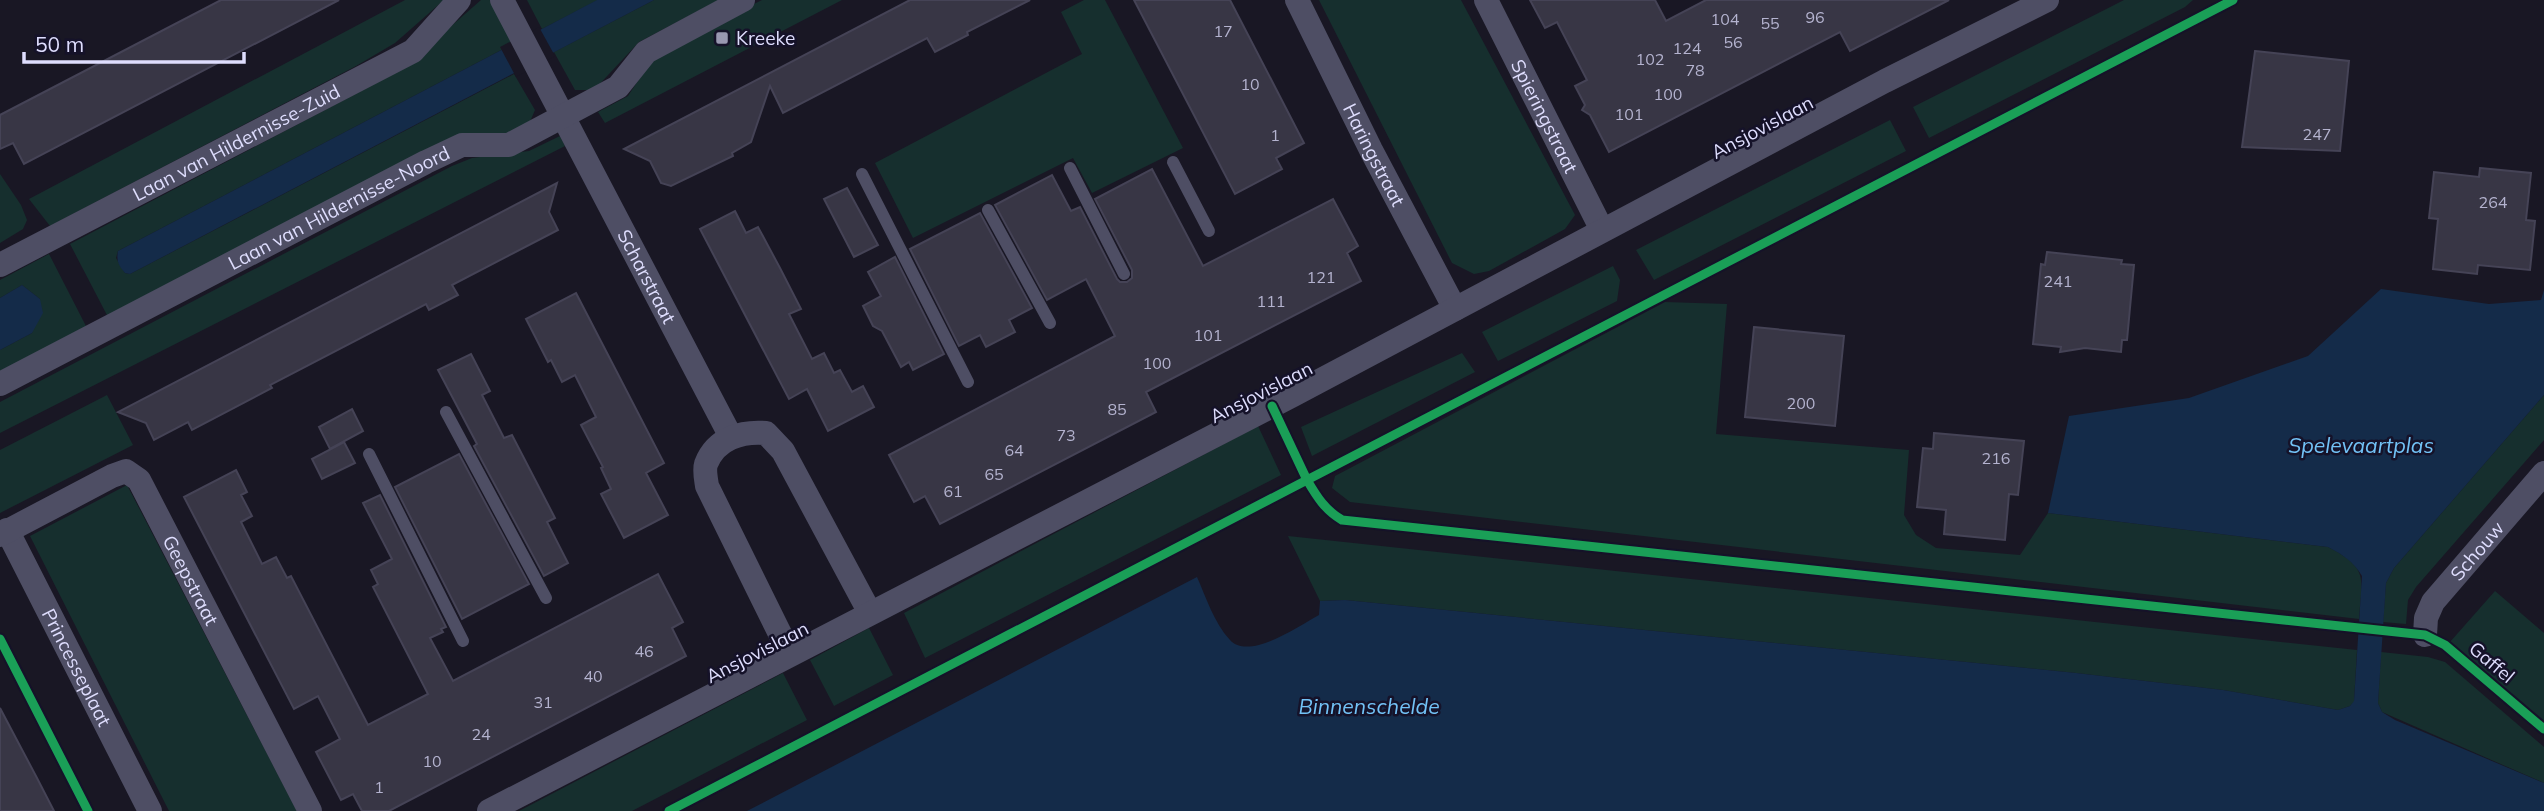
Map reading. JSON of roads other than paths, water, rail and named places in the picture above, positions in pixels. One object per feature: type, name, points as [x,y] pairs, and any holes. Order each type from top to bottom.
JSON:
[{"type":"street","name":"Laan van Hildernisse-Zuid","points":[[0,265],[413,51],[459,0]]},
{"type":"street","points":[[502,0],[562,117]]},
{"type":"street","name":"Laan van Hildernisse-Noord","points":[[0,384],[462,145],[509,145],[618,87],[646,52],[743,0]]},
{"type":"street","name":"Haringstraat","points":[[1297,0],[1371,150],[1455,309]]},
{"type":"street","name":"Spieringstraat","points":[[1486,0],[1602,230]]},
{"type":"street","name":"Ansjovislaan","points":[[489,811],[1455,309],[1885,81],[2047,0]]},
{"type":"street","name":"Scharstraat","points":[[562,117],[730,437]]},
{"type":"street","points":[[790,654],[707,486],[705,466],[714,451],[730,437],[748,432],[766,433],[783,450],[870,614]]},
{"type":"street","name":"Geepstraat","points":[[4,532],[112,476],[126,471],[139,480],[310,811]]},
{"type":"street","name":"Schouw","points":[[2425,635],[2426,618],[2433,602],[2544,473]]},
{"type":"street","name":"Princesseplaat","points":[[4,532],[150,811]]},
{"type":"lane","points":[[1173,162],[1209,231]]},
{"type":"lane","points":[[1070,168],[1124,274]]},
{"type":"lane","points":[[862,174],[968,382]]},
{"type":"lane","points":[[988,210],[1050,323]]},
{"type":"lane","points":[[446,412],[546,598]]},
{"type":"lane","points":[[369,454],[463,641]]},
{"type":"water","points":[[597,0],[654,0],[130,274],[125,273],[120,266],[118,251]]},
{"type":"water","points":[[22,285],[40,299],[43,313],[32,333],[0,350],[0,298]]},
{"type":"water","name":"Binnenschelde","points":[[2381,289],[2489,304],[2541,300],[2544,290],[2544,395],[2394,568],[2386,583],[2378,703],[2382,712],[2395,720],[2544,783],[2544,811],[747,811],[1197,577],[1219,626],[1230,640],[1238,645],[1249,646],[1274,640],[1319,615],[1320,601],[1345,600],[2076,673],[2223,690],[2338,710],[2350,706],[2354,701],[2362,576],[2343,556],[2328,547],[2048,513],[2069,416],[2189,398],[2308,356]]},
{"type":"place","name":"Kreeke","points":[[722,38]]},
{"type":"water label","name":"Spelevaartplas","points":[[2361,446]]}]
